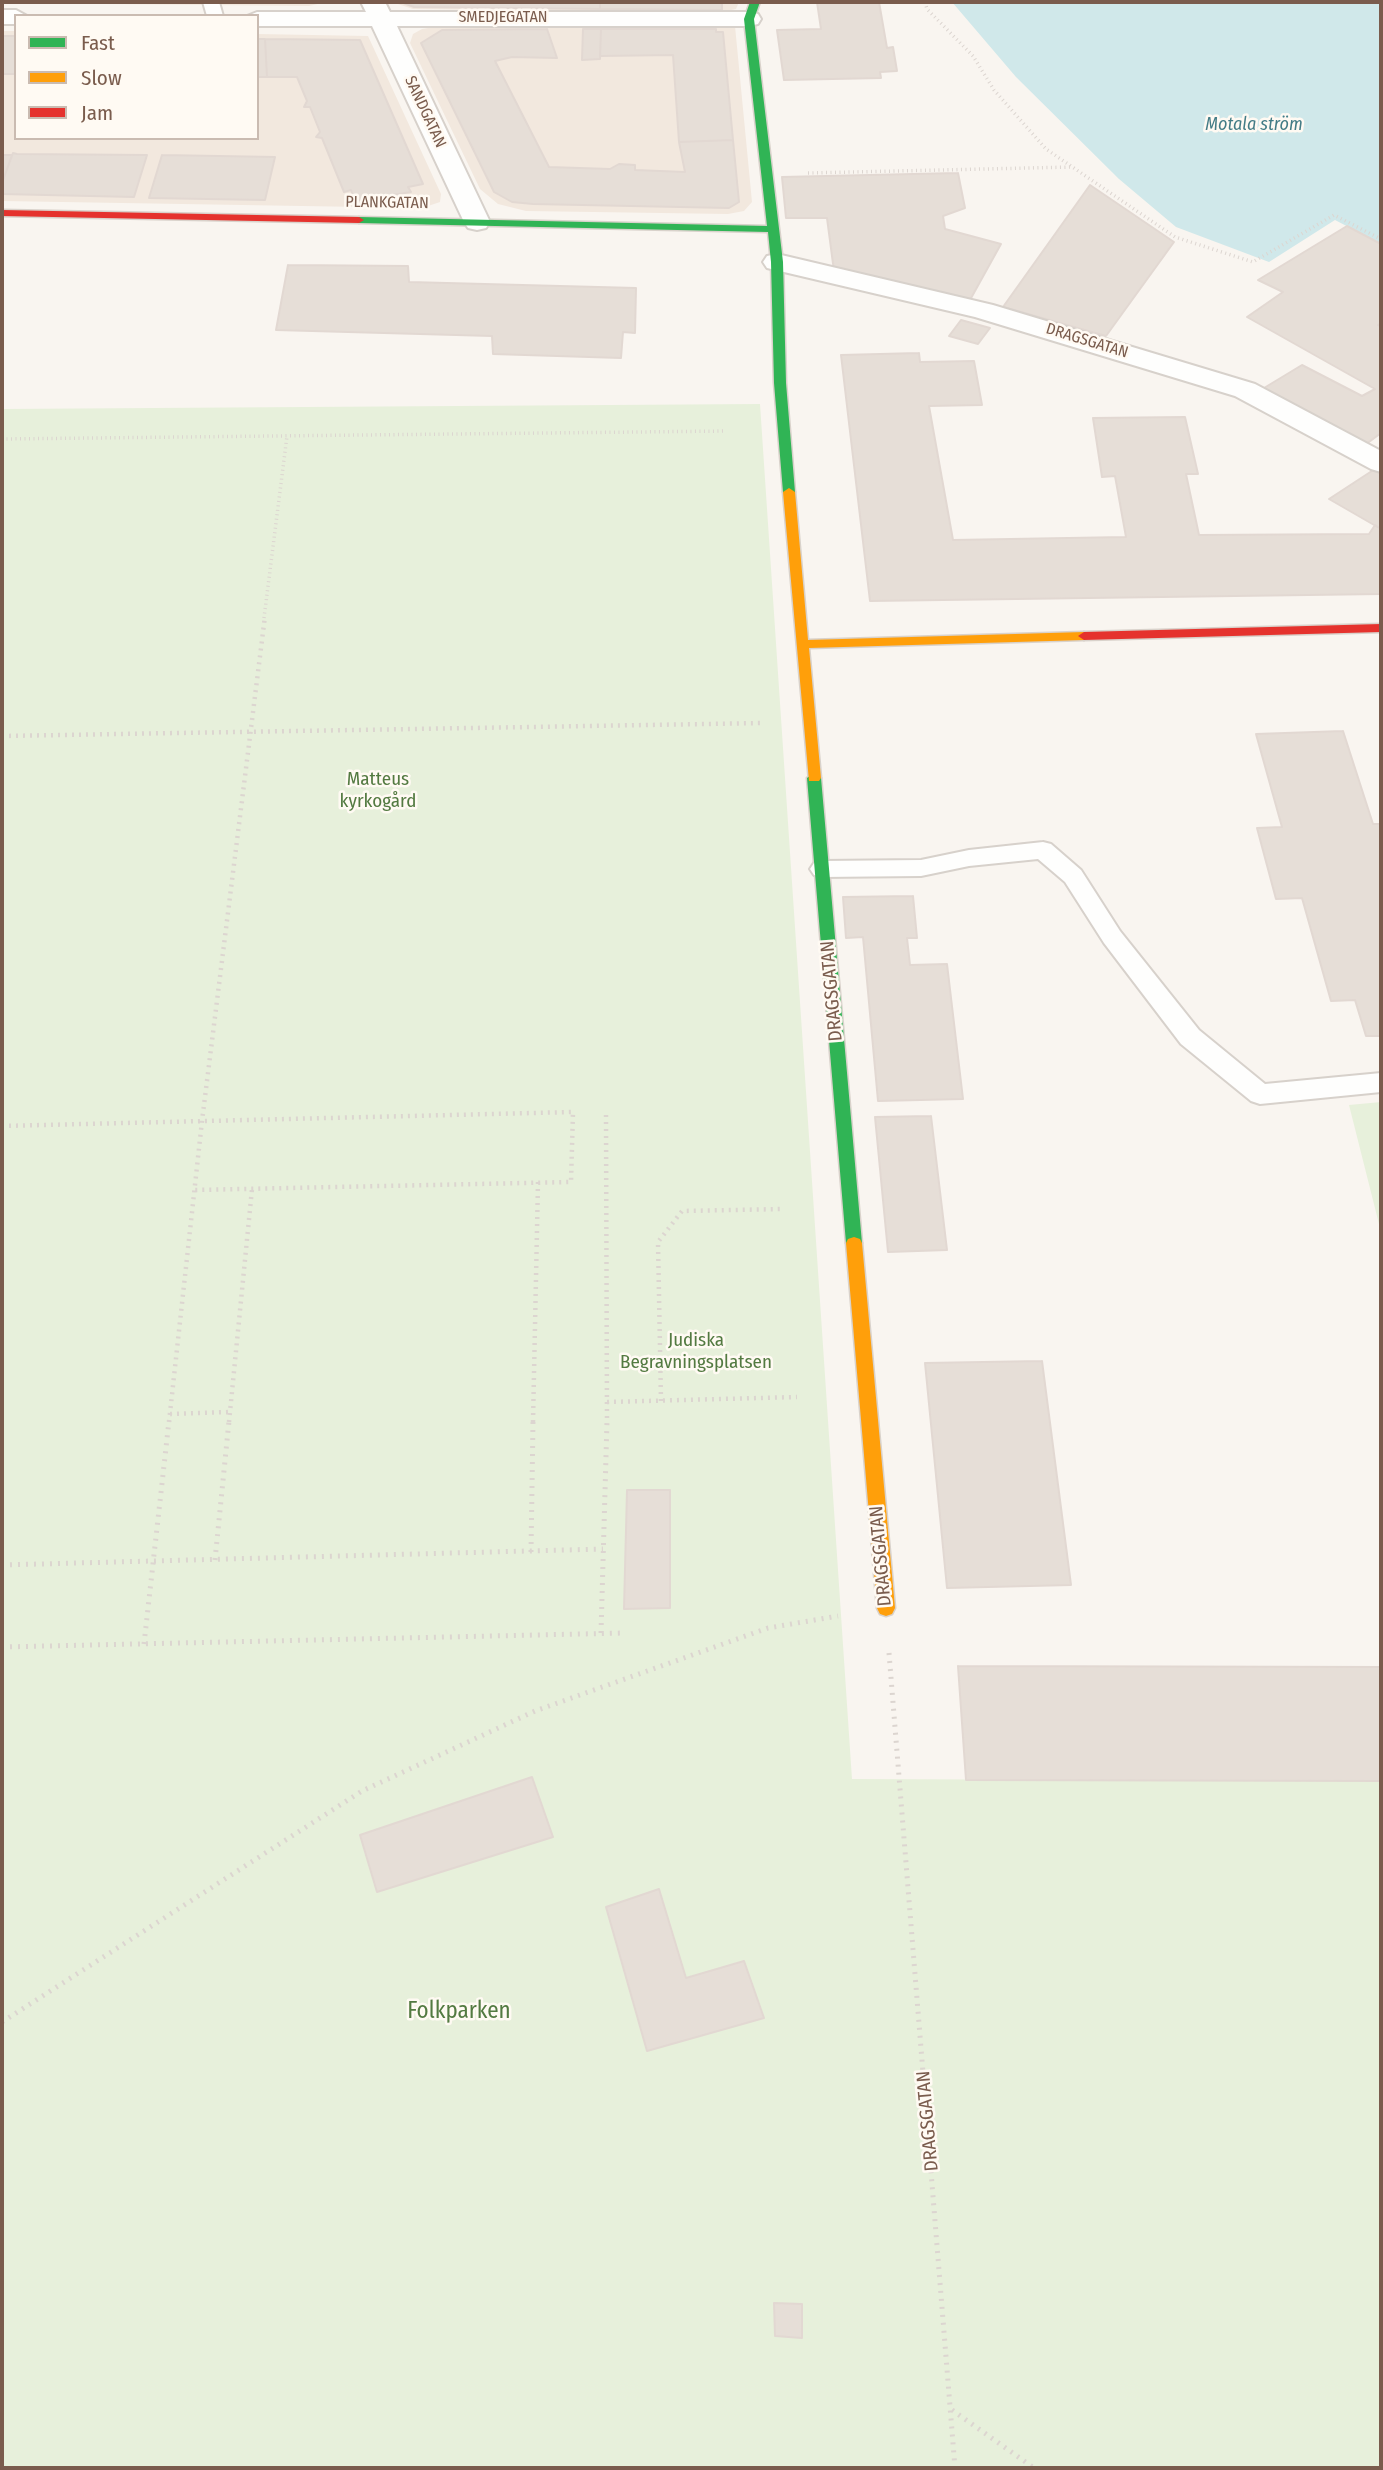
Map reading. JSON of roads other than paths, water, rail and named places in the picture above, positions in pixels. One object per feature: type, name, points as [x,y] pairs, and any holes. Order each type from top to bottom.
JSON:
[{"type":"street","name":"SMEDJEGATAN","points":[[259,19],[377,11],[752,10]]},
{"type":"street","name":"DRAGSGATAN","points":[[752,10],[777,262],[780,383],[886,1608]]},
{"type":"street","name":"SANDGATAN","points":[[377,11],[477,222]]},
{"type":"street","name":"PLANKGATAN","points":[[2,213],[772,229]]},
{"type":"street","name":"DRAGSGATAN","points":[[777,262],[983,311],[1245,390],[1381,463]]},
{"type":"street","points":[[803,644],[1381,628]]},
{"type":"lane","points":[[822,869],[921,868],[969,858],[1043,850],[1073,876],[1112,937],[1190,1037],[1260,1094],[1381,1083]]},
{"type":"water","name":"Motala ström","points":[[952,2],[1381,2],[1381,244],[1335,220],[1269,262],[1176,227],[1119,179],[1016,77]]},
{"type":"park label","name":"Matteus kyrkogård","points":[[378,791]]},
{"type":"park label","name":"Judiska Begravningsplatsen","points":[[696,1352]]},
{"type":"park label","name":"Folkparken","points":[[459,2012]]}]
